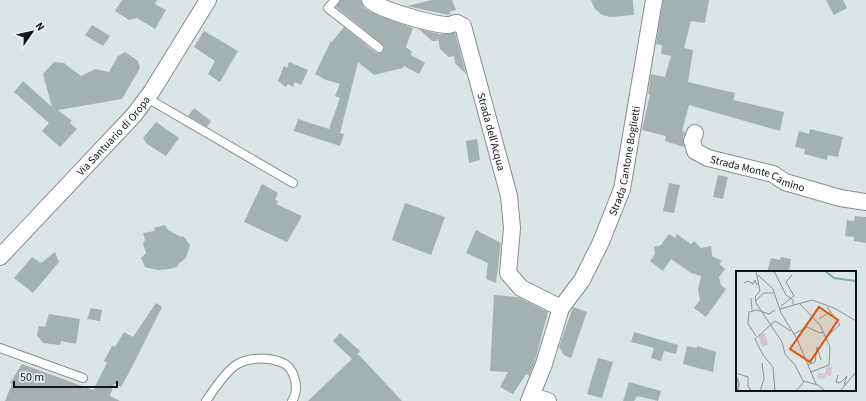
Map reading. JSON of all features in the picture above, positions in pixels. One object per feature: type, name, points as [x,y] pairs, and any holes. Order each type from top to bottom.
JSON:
[{"type":"street","name":"Via Santuario di Oropa","points":[[0,257],[116,135],[147,98],[208,0]]},
{"type":"street","name":"Strada dell'Acqua","points":[[370,0],[396,13],[447,25],[457,23],[463,26],[509,196],[512,228],[508,273],[521,288],[560,308]]},
{"type":"street","name":"Strada Cantone Boglietti","points":[[560,308],[582,280],[601,242],[622,189],[654,0]]},
{"type":"street","name":"Strada Monte Camino","points":[[695,133],[692,141],[694,151],[708,158],[773,174],[785,182],[840,198],[866,202]]},
{"type":"street","points":[[548,401],[530,398],[544,364],[560,308]]},
{"type":"lane","points":[[335,0],[328,8],[379,48]]},
{"type":"lane","points":[[147,98],[293,183]]},
{"type":"lane","points":[[0,348],[84,378]]},
{"type":"lane","points":[[206,401],[235,365],[252,359],[268,359],[282,362],[292,372],[296,383],[295,397],[292,401]]},
{"type":"building","points":[[122,0],[157,0],[155,4],[166,10],[155,29],[137,18],[129,20],[115,11]]},
{"type":"building","points":[[340,0],[361,0],[364,8],[371,12],[413,28],[406,47],[412,52],[411,55],[425,63],[419,74],[404,66],[403,68],[374,75],[358,62],[340,133],[344,134],[340,146],[294,131],[298,119],[329,129],[340,98],[335,96],[340,84],[326,80],[315,74],[331,41],[332,42],[344,27],[376,53],[381,53],[384,49],[382,44],[336,7]]},
{"type":"building","points":[[432,0],[452,0],[456,10],[449,12],[451,14],[448,15],[407,6]]},
{"type":"building","points":[[591,0],[633,0],[634,15],[610,17],[602,15],[595,9]]},
{"type":"building","points":[[663,0],[709,0],[705,23],[691,21],[684,48],[693,50],[688,82],[735,93],[733,100],[784,112],[780,131],[689,105],[682,131],[685,132],[683,138],[684,147],[665,141],[666,136],[642,130],[650,94],[648,94],[651,74],[665,77],[671,56],[661,54],[662,45],[656,44]]},
{"type":"building","points":[[826,0],[843,0],[847,8],[834,15]]},
{"type":"building","points":[[92,25],[110,36],[103,46],[85,35]]},
{"type":"building","points":[[419,29],[440,34],[455,33],[466,74],[455,63],[454,56],[449,57],[440,49],[438,38],[437,41],[432,41]]},
{"type":"building","points":[[204,31],[238,51],[220,82],[208,74],[215,61],[194,47]]},
{"type":"building","points":[[125,52],[138,61],[140,68],[122,99],[58,110],[72,121],[70,123],[77,129],[60,147],[42,131],[49,123],[14,92],[23,81],[52,107],[43,74],[54,62],[64,63],[81,76],[95,69],[109,72],[118,56]]},
{"type":"building","points":[[289,62],[308,70],[301,85],[295,82],[293,87],[288,84],[286,87],[278,81],[284,66],[287,68]]},
{"type":"building","points":[[194,108],[211,121],[207,127],[188,116]]},
{"type":"building","points":[[156,122],[179,138],[166,156],[147,144],[143,138]]},
{"type":"building","points":[[810,129],[843,137],[838,157],[828,155],[827,160],[804,154],[805,149],[795,147],[799,131],[809,134]]},
{"type":"building","points":[[477,139],[480,160],[469,163],[466,141]]},
{"type":"building","points":[[718,175],[728,177],[723,199],[713,197]]},
{"type":"building","points":[[669,183],[680,185],[674,213],[663,211]]},
{"type":"building","points":[[262,184],[278,193],[275,200],[278,201],[276,204],[302,216],[287,242],[244,222]]},
{"type":"building","points":[[405,203],[445,217],[431,255],[392,240]]},
{"type":"building","points":[[855,216],[866,217],[866,243],[854,241],[854,237],[845,236],[847,220],[854,221]]},
{"type":"building","points":[[165,225],[168,230],[181,237],[183,236],[190,245],[186,258],[178,264],[177,267],[169,269],[158,270],[145,267],[141,258],[146,253],[143,244],[145,240],[143,233],[155,231],[154,228]]},
{"type":"building","points":[[476,230],[501,243],[496,283],[486,279],[488,263],[466,253]]},
{"type":"building","points":[[669,234],[675,238],[677,234],[691,244],[694,241],[701,248],[711,246],[712,256],[722,261],[719,264],[725,269],[719,277],[721,285],[726,289],[706,317],[694,308],[700,300],[698,290],[701,276],[691,273],[671,259],[663,271],[650,261],[655,254],[654,247],[661,245]]},
{"type":"building","points":[[55,252],[59,262],[33,293],[14,278],[32,257],[41,263]]},
{"type":"building","points":[[781,257],[791,259],[789,271],[767,271],[771,258],[780,260]]},
{"type":"building","points":[[494,295],[518,297],[548,312],[535,361],[529,376],[526,374],[513,394],[500,387],[508,372],[490,371]]},
{"type":"building","points":[[156,303],[162,307],[131,369],[121,387],[114,384],[110,396],[120,401],[5,401],[12,384],[10,383],[22,364],[93,390],[107,363],[104,361],[112,346],[115,347],[124,332],[133,337]]},
{"type":"building","points":[[573,307],[587,312],[571,358],[564,355],[559,347]]},
{"type":"building","points":[[91,308],[102,310],[100,321],[87,319]]},
{"type":"building","points":[[49,314],[80,319],[76,344],[61,341],[60,345],[43,343],[37,335],[39,326],[45,327]]},
{"type":"building","points":[[634,332],[678,345],[676,354],[664,351],[661,361],[651,358],[654,348],[631,342]]},
{"type":"building","points":[[340,333],[360,351],[357,355],[358,354],[402,401],[308,401],[352,359],[333,341]]},
{"type":"building","points":[[687,346],[697,348],[697,346],[716,352],[713,372],[683,364]]},
{"type":"building","points":[[598,358],[613,362],[602,398],[587,394]]},
{"type":"building","points":[[629,382],[661,391],[658,401],[637,396],[634,401],[623,401]]}]
